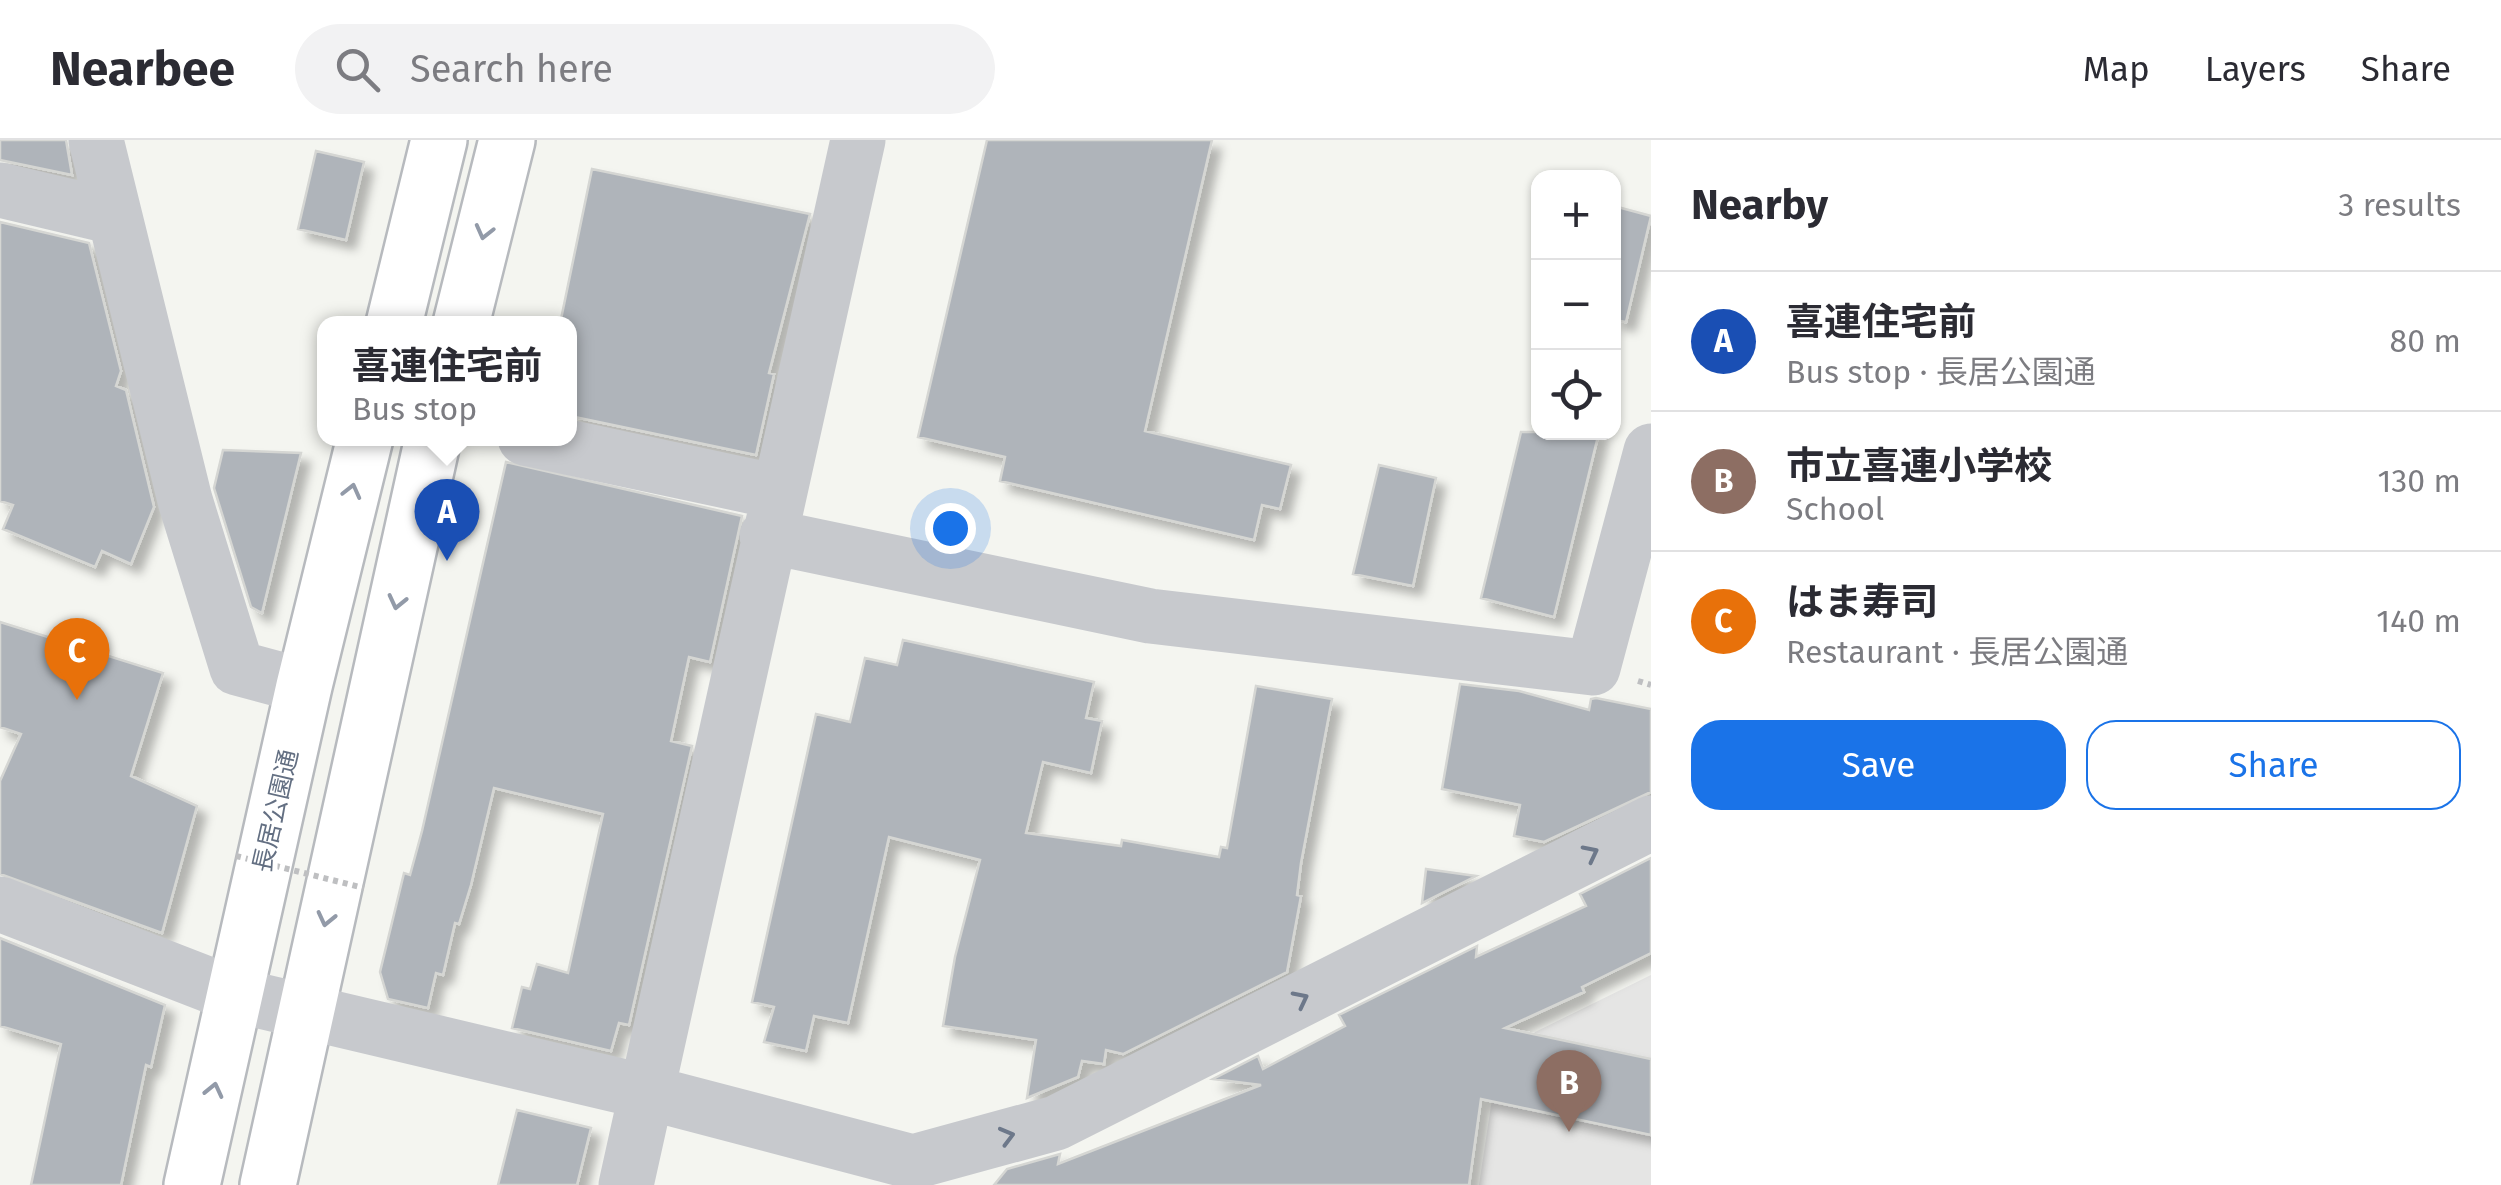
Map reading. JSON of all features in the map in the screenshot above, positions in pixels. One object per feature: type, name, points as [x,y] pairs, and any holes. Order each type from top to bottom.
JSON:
[{"type":"main road","points":[[396,316],[439,140]]},
{"type":"main road","points":[[463,316],[507,140]]},
{"type":"main road","name":"長居公園通","points":[[192,1185],[304,686],[363,446]]},
{"type":"main road","points":[[268,1185],[431,446]]},
{"type":"street","points":[[96,140],[184,500],[237,668],[304,686]]},
{"type":"street","points":[[626,1185],[858,140]]},
{"type":"street","points":[[0,190],[114,217]]},
{"type":"street","points":[[551,446],[773,514],[1150,616],[1593,668],[1651,451]]},
{"type":"street","points":[[0,904],[234,996],[646,1092],[919,1174],[1056,1123],[1651,823]]},
{"type":"path","points":[[236,856],[364,888]]},
{"type":"shaded area","points":[[1651,975],[1651,1185],[1479,1185],[1495,1079],[1529,1035]]},
{"type":"building","points":[[0,140],[66,140],[72,175],[0,160]]},
{"type":"building","points":[[987,140],[1212,140],[1145,431],[1291,465],[1280,509],[1262,505],[1254,540],[1000,481],[1005,457],[918,437]]},
{"type":"building","points":[[316,151],[364,162],[346,240],[298,229]]},
{"type":"building","points":[[592,169],[810,214],[769,373],[774,374],[756,455],[577,417],[577,316],[562,316]]},
{"type":"building","points":[[1621,208],[1651,216],[1626,322],[1621,321]]},
{"type":"building","points":[[0,222],[89,243],[121,371],[116,386],[126,390],[154,507],[131,564],[102,551],[95,567],[3,529],[13,505],[0,501]]},
{"type":"building","points":[[1521,432],[1531,432],[1531,440],[1597,440],[1554,617],[1481,598]]},
{"type":"building","points":[[223,450],[301,453],[262,613],[251,607],[214,488]]},
{"type":"building","points":[[506,462],[742,516],[710,662],[689,657],[671,741],[692,746],[629,1025],[619,1023],[611,1051],[512,1028],[522,987],[530,989],[537,964],[568,973],[603,814],[494,788],[471,885],[459,924],[455,923],[443,975],[436,973],[428,1008],[388,999],[380,972],[404,873],[410,875],[422,831]]},
{"type":"building","points":[[1379,465],[1436,478],[1413,586],[1353,574]]},
{"type":"building","points":[[0,622],[163,673],[131,776],[197,806],[162,933],[0,874],[0,781],[21,734],[0,727]]},
{"type":"building","points":[[903,640],[1094,682],[1086,718],[1102,721],[1091,773],[1043,762],[1026,833],[1121,846],[1122,840],[1219,857],[1221,847],[1227,848],[1256,686],[1332,699],[1301,863],[1297,895],[1301,896],[1287,972],[1123,1054],[1106,1050],[1104,1064],[1082,1061],[1078,1077],[1027,1098],[1036,1040],[943,1026],[955,957],[980,860],[889,837],[848,1023],[814,1016],[806,1051],[764,1042],[774,1007],[752,1002],[816,714],[850,722],[865,658],[897,665]]},
{"type":"building","points":[[1460,684],[1519,691],[1589,710],[1591,699],[1596,698],[1651,709],[1651,792],[1544,842],[1514,836],[1520,805],[1442,789]]},
{"type":"building","points":[[1651,858],[1651,953],[1582,987],[1584,992],[1505,1028],[1651,1059],[1651,1135],[1481,1099],[1469,1185],[994,1185],[1007,1169],[1060,1154],[1058,1164],[1261,1085],[1213,1079],[1258,1056],[1263,1069],[1345,1026],[1339,1015],[1477,946],[1476,957],[1586,906],[1580,894]]},
{"type":"building","points":[[1426,869],[1476,876],[1422,903]]},
{"type":"building","points":[[0,938],[165,1005],[151,1067],[146,1065],[121,1185],[31,1185],[61,1044],[0,1026]]},
{"type":"building","points":[[517,1110],[591,1128],[577,1185],[498,1185]]},
{"type":"place","name":"喜連住宅前","points":[[447,561]]},
{"type":"place","name":"はま寿司","points":[[77,700]]},
{"type":"place","name":"市立喜連小学校","points":[[1569,1132]]}]
